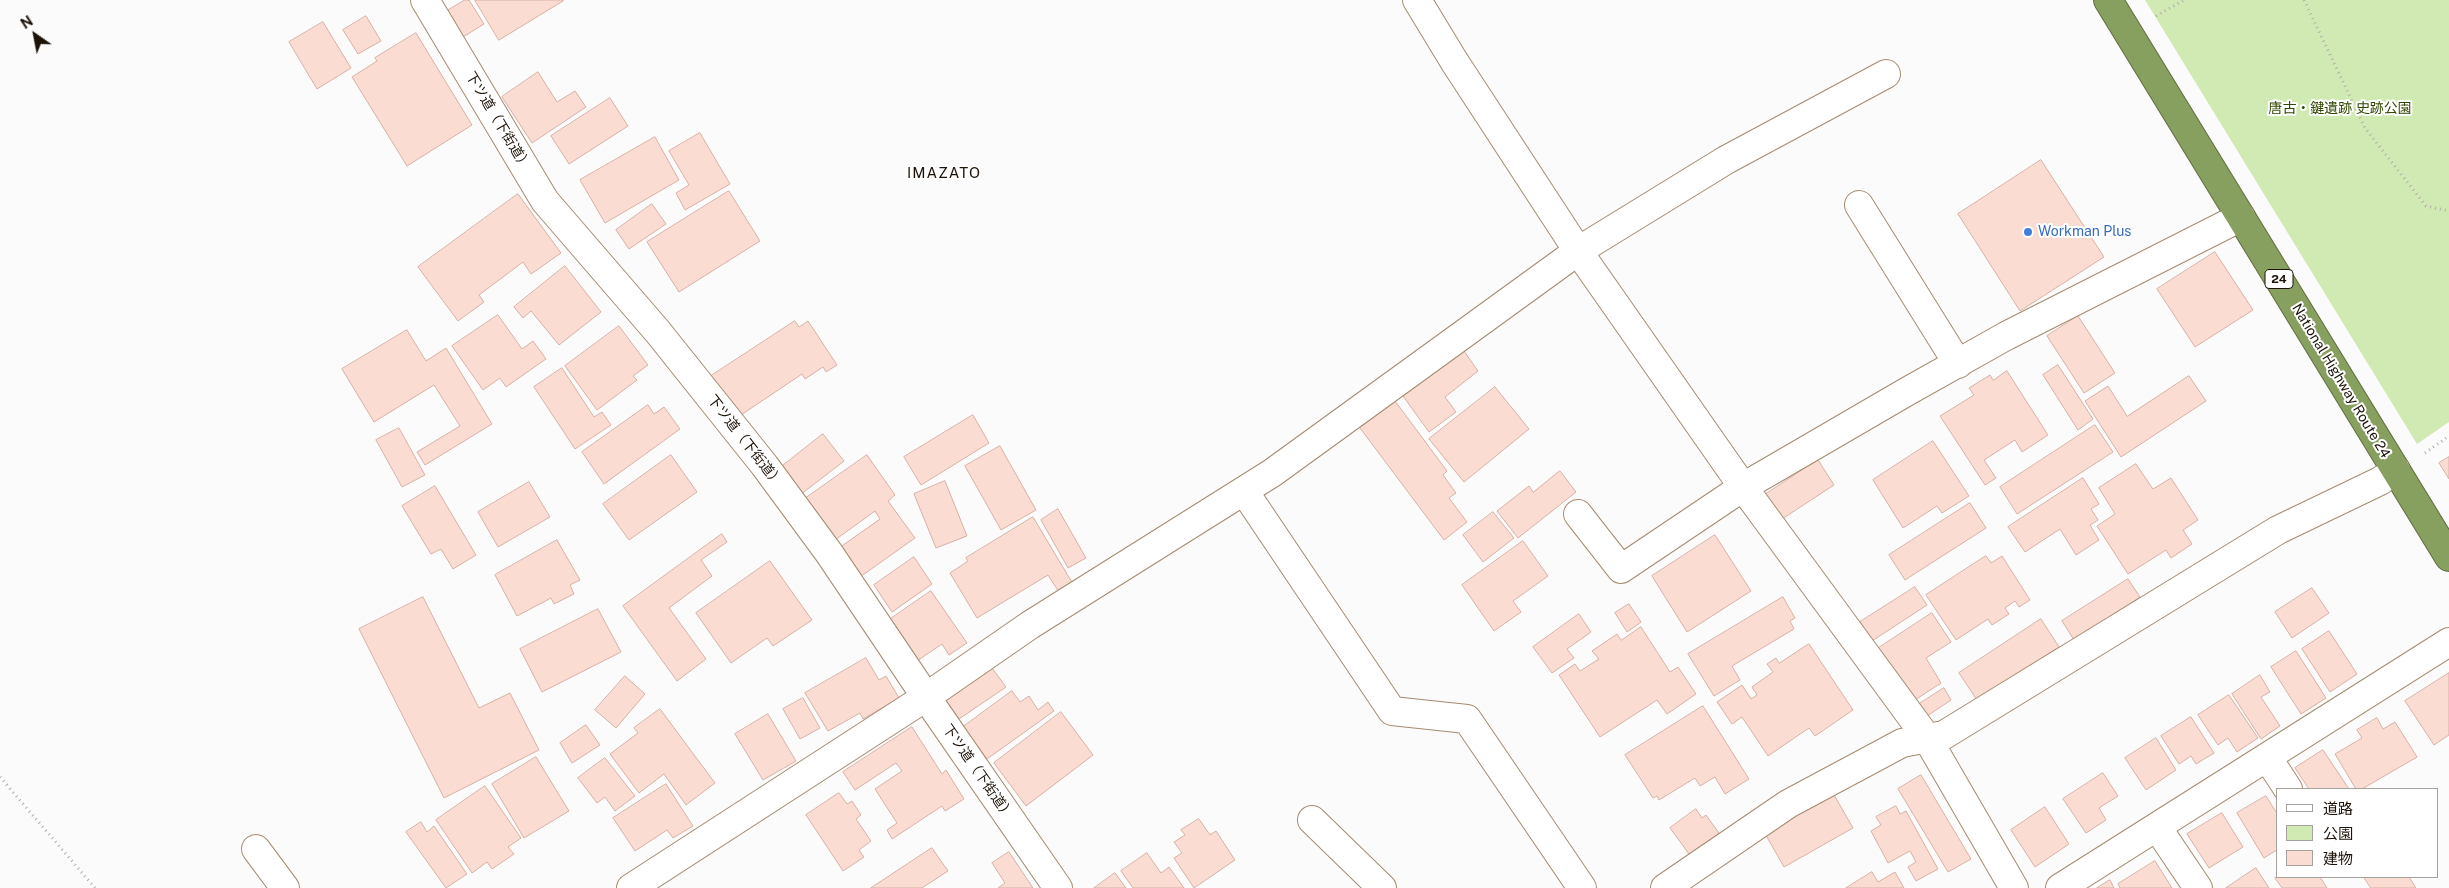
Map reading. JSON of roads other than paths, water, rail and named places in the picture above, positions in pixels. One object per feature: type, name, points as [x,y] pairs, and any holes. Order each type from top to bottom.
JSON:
[{"type":"highway","name":"National Highway Route 24","points":[[2108,0],[2449,557]]},
{"type":"street","name":"下ツ道（下街道）","points":[[425,0],[545,201],[658,332],[765,466],[829,553],[1058,888]]},
{"type":"street","points":[[1417,0],[1454,61],[1578,251],[1743,487],[1927,738],[2014,888]]},
{"type":"street","points":[[631,888],[926,697],[1030,625],[1244,491],[1578,251],[1726,160],[1886,74]]},
{"type":"street","points":[[1859,206],[1958,364]]},
{"type":"street","points":[[1578,514],[1621,569],[1743,487],[2006,336],[2242,217]]},
{"type":"street","points":[[1665,888],[1788,804],[1902,744],[1944,735],[2278,530],[2380,481],[2396,470]]},
{"type":"street","points":[[1244,491],[1392,711],[1467,719],[1582,888]]},
{"type":"street","points":[[2060,888],[2449,642]]},
{"type":"street","points":[[2267,757],[2287,788]]},
{"type":"street","points":[[1312,820],[1382,888]]},
{"type":"street","points":[[2157,827],[2198,888]]},
{"type":"street","points":[[256,849],[285,888]]},
{"type":"place","name":"Workman Plus","points":[[2028,232]]},
{"type":"district","name":"IMAZATO","points":[[944,173]]},
{"type":"park label","name":"唐古・鍵遺跡 史跡公園","points":[[2340,109]]}]
